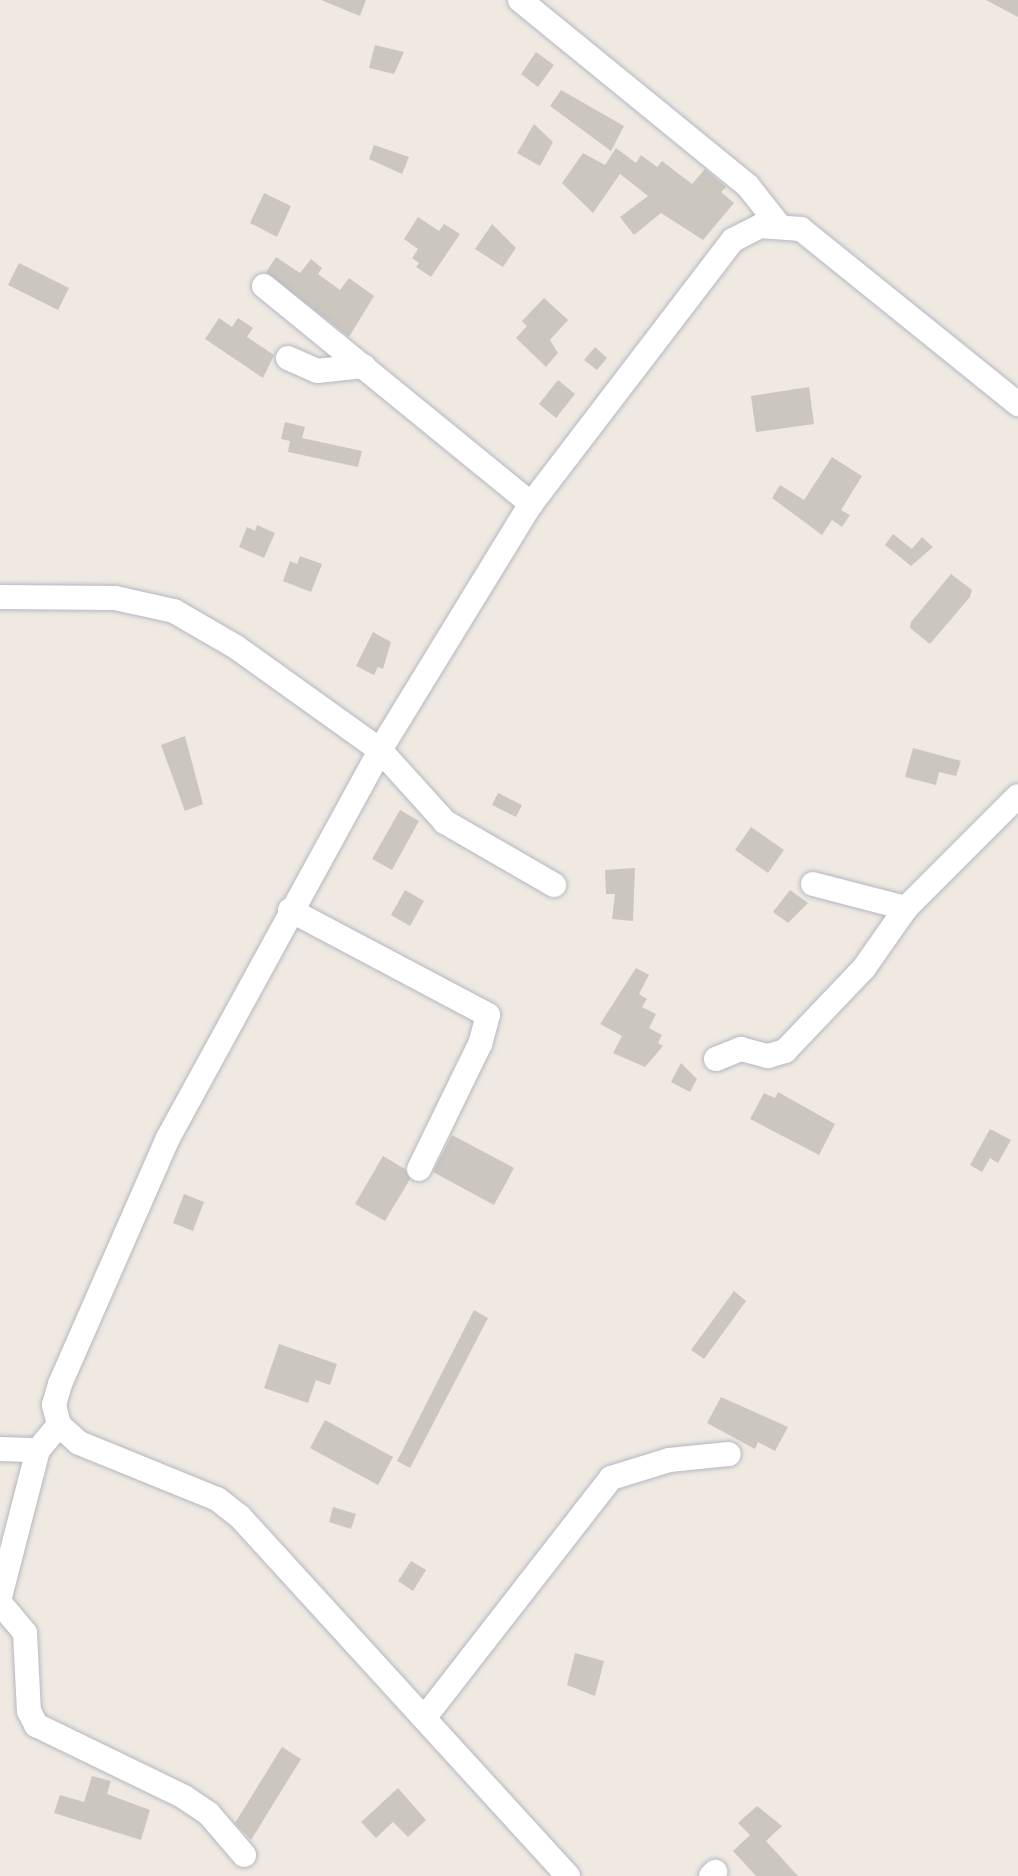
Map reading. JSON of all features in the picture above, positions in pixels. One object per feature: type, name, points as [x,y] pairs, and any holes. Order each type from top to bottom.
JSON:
[{"type":"street","points":[[520,0],[748,186],[778,224]]},
{"type":"street","points":[[567,1876],[425,1717],[239,1516],[207,1495],[79,1443],[59,1425],[54,1405],[60,1384],[125,1227],[290,910],[380,750],[531,504],[733,240],[778,224],[801,229],[1018,404]]},
{"type":"street","points":[[264,286],[531,504]]},
{"type":"street","points":[[288,358],[316,371],[364,366]]},
{"type":"street","points":[[0,597],[116,598],[174,611],[266,667],[380,750],[446,822],[554,885]]},
{"type":"street","points":[[716,1059],[741,1049],[768,1056],[785,1051],[857,976],[906,908],[1018,796]]},
{"type":"street","points":[[813,884],[906,908]]},
{"type":"street","points":[[290,910],[488,1015],[480,1044],[419,1168]]},
{"type":"street","points":[[0,1597],[38,1450],[59,1425]]},
{"type":"street","points":[[0,1449],[38,1450]]},
{"type":"street","points":[[425,1717],[611,1478],[669,1460],[729,1454]]},
{"type":"street","points":[[0,1603],[26,1633],[28,1711],[36,1725],[184,1797],[209,1814],[244,1855]]},
{"type":"building","points":[[321,0],[366,0],[360,16]]},
{"type":"building","points":[[986,0],[1018,0],[1018,17]]},
{"type":"building","points":[[375,45],[404,52],[394,74],[369,68]]},
{"type":"building","points":[[536,52],[554,65],[538,87],[521,74]]},
{"type":"building","points":[[561,90],[624,126],[611,151],[550,106]]},
{"type":"building","points":[[534,124],[553,142],[540,166],[517,153]]},
{"type":"building","points":[[374,145],[409,157],[402,174],[369,159]]},
{"type":"building","points":[[616,148],[636,163],[641,155],[657,167],[662,161],[692,184],[705,169],[726,187],[721,192],[734,203],[703,240],[661,213],[634,235],[620,217],[648,196],[620,174],[593,213],[562,183],[583,153],[605,165]]},
{"type":"building","points":[[264,193],[291,206],[277,237],[250,223]]},
{"type":"building","points":[[418,217],[439,231],[444,224],[460,234],[431,277],[416,267],[419,263],[412,258],[418,249],[404,239]]},
{"type":"building","points":[[492,224],[516,248],[503,267],[475,249]]},
{"type":"building","points":[[276,257],[300,273],[311,259],[322,268],[318,274],[340,290],[349,278],[374,296],[349,337],[266,272]]},
{"type":"building","points":[[19,263],[69,288],[58,310],[8,285]]},
{"type":"building","points":[[544,298],[568,320],[550,340],[558,353],[546,367],[516,338],[527,326],[522,321]]},
{"type":"building","points":[[219,318],[232,327],[238,318],[253,328],[247,337],[274,355],[263,378],[205,339]]},
{"type":"building","points":[[595,347],[607,358],[597,370],[584,360]]},
{"type":"building","points":[[558,380],[575,394],[556,418],[539,404]]},
{"type":"building","points":[[809,387],[814,424],[756,432],[751,396]]},
{"type":"building","points":[[285,422],[305,427],[302,438],[362,451],[358,467],[288,452],[290,441],[281,439]]},
{"type":"building","points":[[832,457],[862,476],[841,510],[850,515],[842,527],[832,520],[822,535],[772,498],[780,485],[804,500]]},
{"type":"building","points":[[257,525],[275,533],[264,558],[239,547],[247,527],[255,531]]},
{"type":"building","points":[[893,534],[912,549],[922,537],[933,547],[911,566],[885,545]]},
{"type":"building","points":[[300,556],[322,564],[311,592],[283,581],[290,561],[297,564]]},
{"type":"building","points":[[951,574],[972,590],[970,597],[930,644],[910,628],[911,622]]},
{"type":"building","points":[[373,632],[391,642],[383,669],[378,667],[374,675],[356,666]]},
{"type":"building","points":[[185,736],[203,804],[185,811],[161,745]]},
{"type":"building","points":[[913,748],[961,761],[956,776],[939,772],[936,785],[905,777]]},
{"type":"building","points":[[498,793],[522,805],[516,817],[492,805]]},
{"type":"building","points":[[400,810],[419,821],[392,870],[372,859]]},
{"type":"building","points":[[751,827],[784,850],[768,873],[735,850]]},
{"type":"building","points":[[635,868],[633,921],[612,919],[615,894],[606,894],[605,870]]},
{"type":"building","points":[[405,890],[424,901],[410,926],[391,915]]},
{"type":"building","points":[[790,890],[808,903],[788,923],[773,912]]},
{"type":"building","points":[[636,968],[649,975],[639,994],[647,999],[642,1007],[656,1014],[649,1028],[662,1035],[658,1043],[663,1046],[645,1067],[613,1053],[622,1036],[600,1024]]},
{"type":"building","points":[[681,1063],[697,1079],[690,1092],[671,1082]]},
{"type":"building","points":[[778,1092],[835,1124],[819,1155],[750,1119],[764,1093],[775,1098]]},
{"type":"building","points":[[990,1129],[1011,1140],[998,1163],[990,1158],[982,1172],[970,1165]]},
{"type":"building","points":[[452,1135],[514,1168],[494,1205],[433,1172]]},
{"type":"building","points":[[383,1156],[405,1169],[410,1179],[385,1221],[355,1204]]},
{"type":"building","points":[[184,1194],[204,1202],[193,1231],[173,1223]]},
{"type":"building","points":[[734,1291],[746,1301],[704,1359],[691,1350]]},
{"type":"building","points":[[474,1310],[488,1318],[410,1468],[397,1461]]},
{"type":"building","points":[[279,1344],[337,1364],[330,1385],[316,1380],[308,1403],[264,1388]]},
{"type":"building","points":[[721,1397],[788,1427],[775,1451],[758,1442],[755,1449],[707,1423]]},
{"type":"building","points":[[325,1420],[393,1457],[378,1485],[310,1448]]},
{"type":"building","points":[[333,1507],[356,1514],[351,1529],[329,1522]]},
{"type":"building","points":[[411,1561],[426,1570],[413,1591],[398,1581]]},
{"type":"building","points":[[575,1653],[604,1661],[595,1696],[567,1685]]},
{"type":"building","points":[[282,1747],[301,1759],[251,1840],[235,1823]]},
{"type":"building","points":[[92,1776],[111,1781],[107,1794],[150,1810],[141,1840],[54,1813],[60,1795],[84,1802]]},
{"type":"building","points":[[398,1788],[426,1820],[408,1837],[393,1822],[376,1838],[361,1822]]},
{"type":"building","points":[[757,1806],[782,1826],[766,1841],[798,1876],[756,1876],[733,1851],[750,1835],[738,1823]]}]
